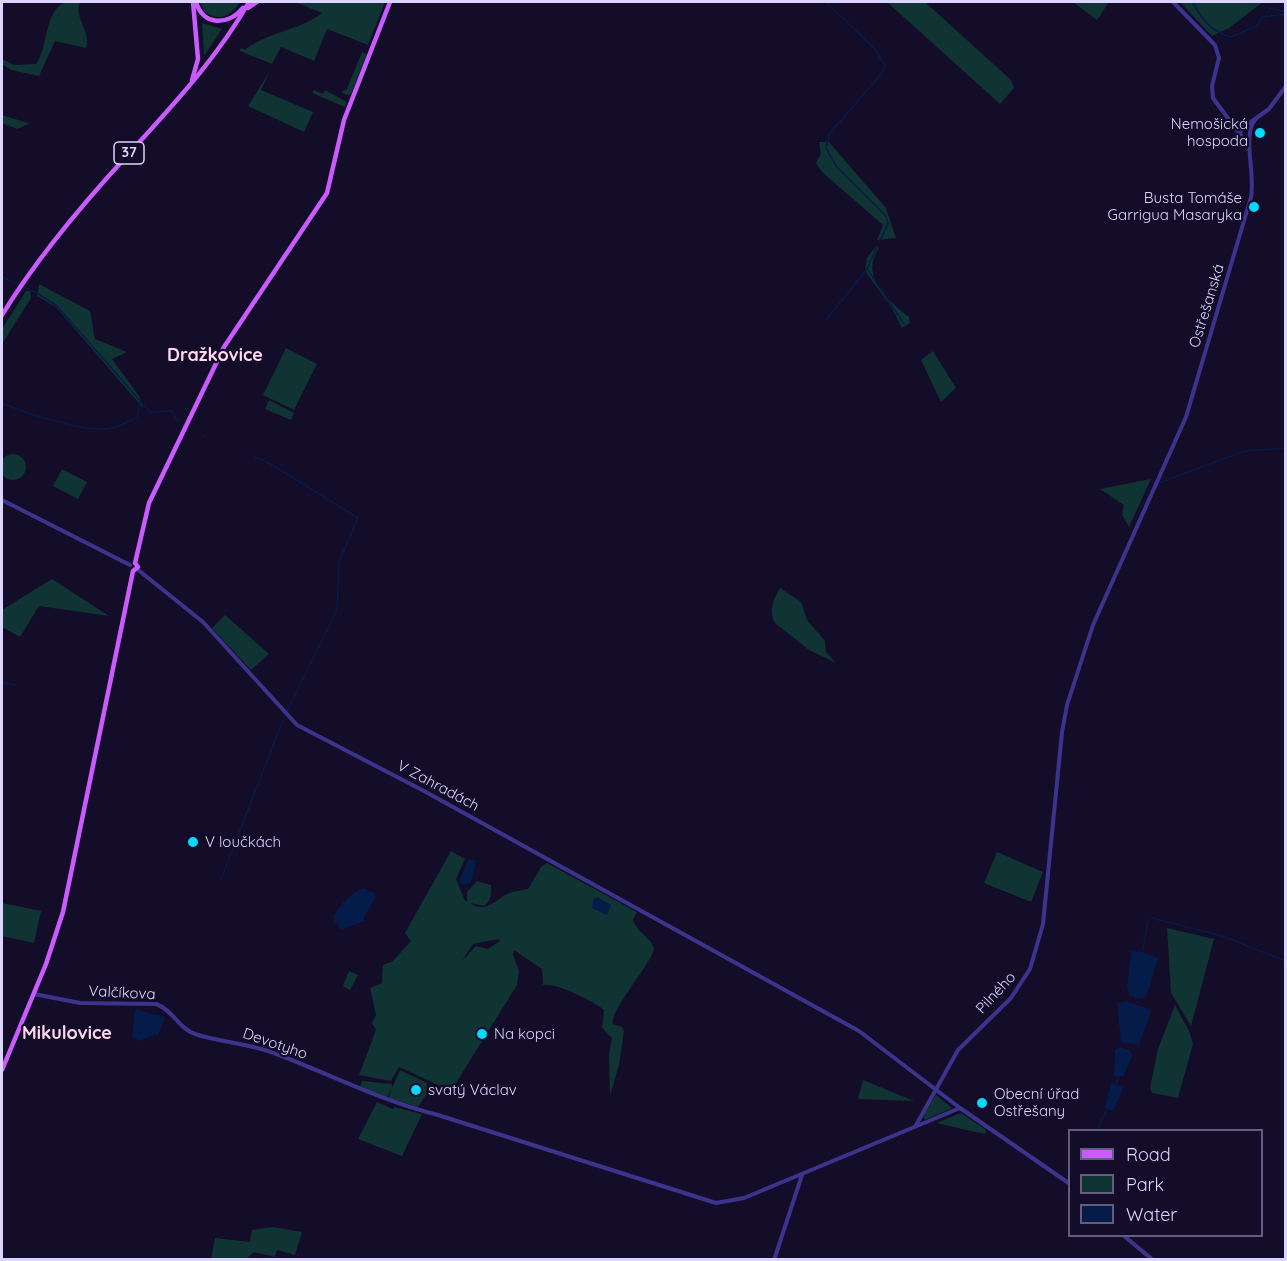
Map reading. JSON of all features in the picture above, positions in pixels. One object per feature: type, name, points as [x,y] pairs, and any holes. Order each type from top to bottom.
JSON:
[{"type":"main road","points":[[194,2],[203,15],[220,22],[235,16],[249,2]]},
{"type":"main road","points":[[184,93],[198,62],[194,2]]},
{"type":"main road","name":"37","points":[[2,315],[24,281],[80,208],[184,93],[237,22],[249,2]]},
{"type":"main road","points":[[237,22],[257,2]]},
{"type":"main road","points":[[2,1070],[58,930],[69,891],[135,570],[133,564],[147,510],[232,331],[327,194],[344,120],[390,2]]},
{"type":"street","points":[[1173,2],[1214,42],[1219,62],[1212,95],[1250,152]]},
{"type":"street","points":[[1241,136],[1243,128],[1271,107],[1286,86]]},
{"type":"street","points":[[1249,133],[1251,125],[1258,117]]},
{"type":"street","points":[[1230,122],[1249,133]]},
{"type":"street","points":[[1241,136],[1249,133]]},
{"type":"street","name":"Ostřešanská","points":[[1049,864],[1062,732],[1067,705],[1091,630],[1188,411],[1247,212],[1253,182],[1249,133]]},
{"type":"street","points":[[2,500],[133,564]]},
{"type":"street","name":"V Zahradách","points":[[135,570],[203,622],[285,715],[308,731],[424,791],[859,1031],[960,1108],[1068,1183]]},
{"type":"street","name":"Pilného","points":[[915,1128],[961,1046],[1011,998],[1026,979],[1040,936],[1049,864]]},
{"type":"street","name":"Valčíkova","points":[[34,994],[80,1003],[152,1003],[164,1007],[183,1028],[199,1035]]},
{"type":"street","name":"Devotyho","points":[[199,1035],[270,1052],[399,1106],[438,1115],[707,1201],[721,1203],[740,1200],[960,1108]]},
{"type":"street","points":[[774,1260],[802,1174]]},
{"type":"street","points":[[1125,1237],[1154,1260]]},
{"type":"green space","points":[[65,2],[80,2],[78,8],[87,36],[86,48],[55,41],[39,76],[11,70],[2,64],[2,59],[14,65],[36,64],[53,14]]},
{"type":"green space","points":[[200,2],[240,2],[229,14],[216,17],[205,12]]},
{"type":"green space","points":[[295,2],[385,2],[368,45],[327,29],[314,61],[281,47],[272,64],[240,51],[241,48],[245,50],[263,39],[303,24],[322,13]]},
{"type":"green space","points":[[887,2],[925,2],[1011,80],[1014,88],[1000,104]]},
{"type":"green space","points":[[1073,2],[1109,2],[1097,20]]},
{"type":"green space","points":[[1180,2],[1263,2],[1229,28],[1212,36]]},
{"type":"green space","points":[[202,23],[222,29],[204,56]]},
{"type":"green space","points":[[362,52],[367,54],[351,94],[347,95],[341,92],[347,89]]},
{"type":"green space","points":[[270,71],[261,90],[313,112],[304,132],[248,106]]},
{"type":"green space","points":[[314,90],[323,94],[325,90],[347,102],[345,107],[312,93]]},
{"type":"green space","points":[[2,115],[29,124],[17,129],[2,123]]},
{"type":"green space","points":[[819,142],[829,142],[886,208],[896,238],[877,240],[883,225],[822,172],[816,163],[821,154]]},
{"type":"green space","points":[[876,246],[879,248],[872,268],[874,277],[885,295],[909,317],[910,323],[902,328],[892,308],[865,271],[867,258]]},
{"type":"green space","points":[[39,284],[90,311],[95,339],[127,352],[112,359],[139,396],[143,408],[56,307],[37,296]]},
{"type":"green space","points":[[26,291],[30,291],[31,298],[2,344],[2,329]]},
{"type":"green space","points":[[286,348],[317,364],[294,410],[263,395]]},
{"type":"green space","points":[[933,351],[956,388],[941,402],[921,360]]},
{"type":"green space","points":[[269,400],[294,413],[291,420],[265,409]]},
{"type":"green space","points":[[13,454],[22,458],[26,467],[22,476],[13,480],[4,476],[0,467],[4,458]]},
{"type":"green space","points":[[62,469],[87,482],[78,499],[53,486]]},
{"type":"green space","points":[[1151,479],[1129,527],[1122,515],[1124,505],[1100,489]]},
{"type":"green space","points":[[52,579],[109,616],[39,606],[20,637],[2,627],[2,610]]},
{"type":"green space","points":[[780,588],[801,602],[807,620],[825,641],[826,652],[836,663],[809,650],[775,623],[772,606]]},
{"type":"green space","points":[[225,615],[269,654],[251,670],[212,628]]},
{"type":"green space","points":[[451,851],[465,859],[456,879],[465,901],[467,902],[467,892],[477,881],[491,885],[488,901],[484,906],[470,903],[475,906],[485,907],[509,893],[528,889],[541,867],[547,863],[637,912],[633,920],[635,925],[651,942],[654,950],[613,1018],[613,1024],[622,1027],[624,1031],[619,1065],[610,1095],[609,1054],[612,1038],[602,1028],[604,1010],[575,993],[543,985],[542,969],[514,950],[513,955],[519,971],[517,985],[451,1091],[399,1067],[391,1081],[359,1075],[376,1030],[372,1023],[376,1015],[370,988],[382,983],[383,965],[393,961],[411,941],[405,933]],"holes":[[[498,939],[500,941],[488,949],[476,946],[462,961],[473,944]]]},
{"type":"green space","points":[[997,852],[1043,872],[1031,902],[984,883]]},
{"type":"green space","points":[[2,903],[41,911],[34,943],[2,936]]},
{"type":"green space","points":[[1167,928],[1214,939],[1191,1026],[1171,993]]},
{"type":"green space","points":[[349,971],[358,975],[350,990],[343,986]]},
{"type":"green space","points":[[1175,1005],[1189,1031],[1193,1044],[1178,1098],[1152,1093],[1150,1088],[1158,1049]]},
{"type":"green space","points":[[400,1070],[427,1083],[426,1095],[418,1107],[389,1098],[391,1089],[387,1098],[360,1087],[362,1081],[392,1084],[392,1088]]},
{"type":"green space","points":[[863,1080],[914,1101],[858,1099]]},
{"type":"green space","points":[[936,1095],[952,1108],[925,1120],[923,1116]]},
{"type":"green space","points":[[377,1102],[393,1109],[394,1107],[422,1114],[402,1156],[358,1139]]},
{"type":"green space","points":[[961,1113],[986,1130],[985,1134],[936,1123]]},
{"type":"green space","points":[[273,1227],[302,1232],[295,1255],[277,1250],[275,1257],[254,1252],[246,1259],[211,1259],[215,1238],[250,1242],[252,1230]]},
{"type":"water","points":[[469,859],[476,861],[471,883],[463,885],[459,881]]},
{"type":"water","points":[[363,888],[374,893],[376,897],[364,921],[341,930],[333,918],[335,914],[350,896]]},
{"type":"water","points":[[597,897],[611,905],[607,915],[592,908],[593,900]]},
{"type":"water","points":[[1131,951],[1158,958],[1147,995],[1142,999],[1130,996],[1127,987]]},
{"type":"water","points":[[1126,1001],[1149,1009],[1151,1012],[1139,1045],[1121,1042],[1117,1003]]},
{"type":"water","points":[[135,1009],[165,1017],[158,1036],[155,1034],[140,1041],[132,1037]]},
{"type":"water","points":[[1120,1047],[1130,1050],[1132,1056],[1123,1076],[1114,1077],[1115,1050]]},
{"type":"water","points":[[1111,1083],[1124,1087],[1113,1111],[1105,1108]]},
{"type":"waterway","points":[[826,2],[874,48],[885,65],[882,73],[830,133],[826,148],[836,166],[886,216],[888,223],[880,241]]},
{"type":"waterway","points":[[1192,2],[1207,24],[1231,37],[1258,25],[1262,17],[1286,14]]},
{"type":"waterway","points":[[1266,15],[1270,8],[1286,12]]},
{"type":"waterway","points":[[826,320],[867,269],[877,246]]},
{"type":"waterway","points":[[868,270],[904,324]]},
{"type":"waterway","points":[[2,277],[35,292],[57,306],[150,412],[172,411],[178,421]]},
{"type":"waterway","points":[[2,403],[66,424],[103,429],[121,425],[138,416],[140,401]]},
{"type":"waterway","points":[[1159,483],[1245,451],[1286,448]]},
{"type":"waterway","points":[[254,457],[269,463],[358,518],[339,562],[337,610],[287,711]]},
{"type":"waterway","points":[[2,502],[9,506]]},
{"type":"waterway","points":[[2,682],[15,685]]},
{"type":"waterway","points":[[221,879],[285,715]]},
{"type":"waterway","points":[[1151,918],[1222,936],[1286,961]]},
{"type":"waterway","points":[[1143,949],[1148,921]]},
{"type":"waterway","points":[[1116,1085],[1118,1076]]},
{"type":"waterway","points":[[1098,1129],[1106,1109]]},
{"type":"place","name":"Nemošická hospoda","points":[[1260,133]]},
{"type":"place","name":"Busta Tomáše Garrigua Masaryka","points":[[1254,207]]},
{"type":"place","name":"V loučkách","points":[[193,842]]},
{"type":"place","name":"Na kopci","points":[[482,1034]]},
{"type":"place","name":"svatý Václav","points":[[416,1090]]},
{"type":"place","name":"Obecní úřad Ostřešany","points":[[982,1103]]},
{"type":"district","name":"Dražkovice","points":[[215,356]]},
{"type":"district","name":"Mikulovice","points":[[67,1034]]}]
